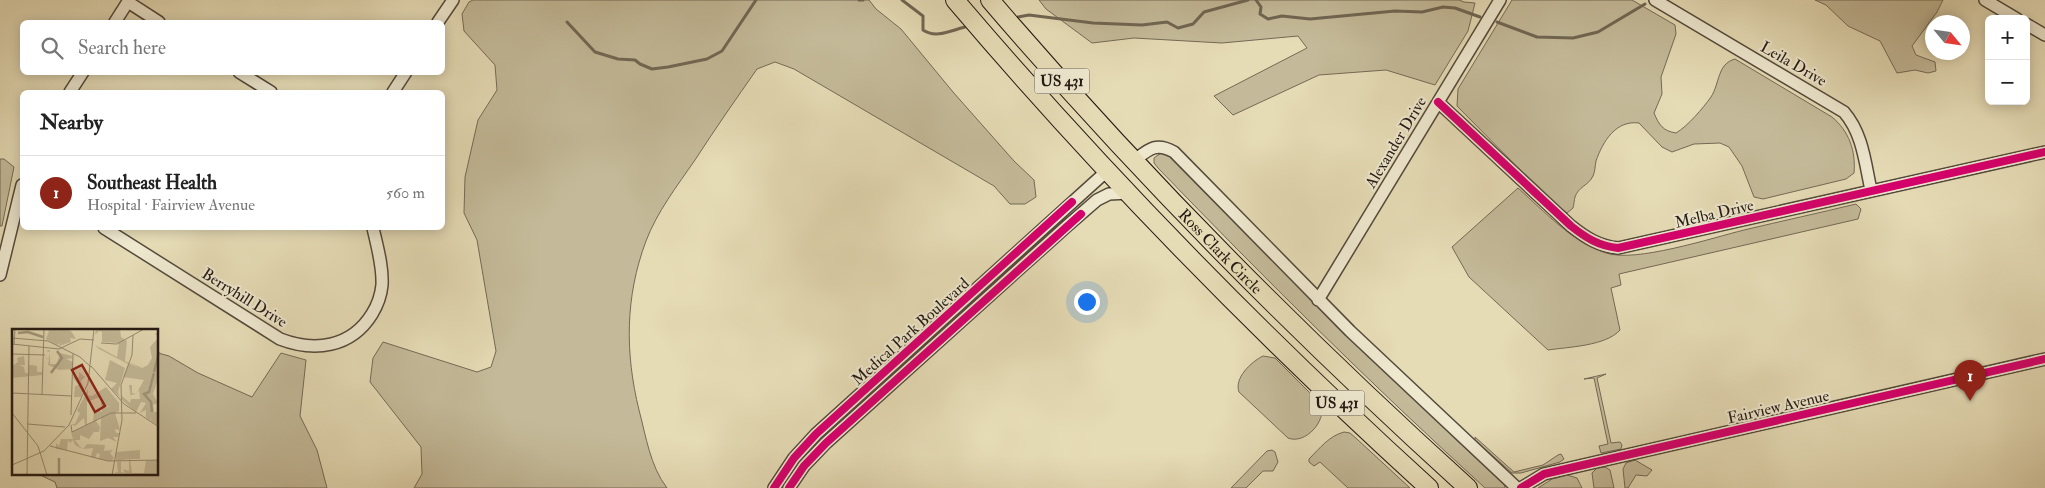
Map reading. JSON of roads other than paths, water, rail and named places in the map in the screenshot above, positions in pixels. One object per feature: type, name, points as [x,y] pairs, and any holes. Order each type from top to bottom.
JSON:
[{"type":"highway","name":"Ross Clark Circle","points":[[955,0],[1094,155],[1229,298],[1343,409],[1429,488]]},
{"type":"highway","name":"Ross Clark Circle","points":[[990,0],[1154,181],[1248,280],[1468,488]]},
{"type":"highway","points":[[1094,155],[1122,162],[1135,160]]},
{"type":"highway","points":[[1108,170],[1132,173],[1154,181]]},
{"type":"street","points":[[439,20],[453,0]]},
{"type":"street","name":"Alexander Drive","points":[[1318,300],[1500,0]]},
{"type":"street","name":"Leila Drive","points":[[1655,0],[1844,112],[1853,122],[1859,134],[1872,190]]},
{"type":"street","points":[[1984,0],[2010,15]]},
{"type":"street","points":[[116,20],[129,1],[156,20]]},
{"type":"street","points":[[2030,26],[2045,35]]},
{"type":"street","points":[[71,90],[81,75]]},
{"type":"street","points":[[244,75],[268,90]]},
{"type":"street","points":[[394,90],[404,75]]},
{"type":"street","name":"Melba Drive","points":[[1438,102],[1572,226],[1594,242],[1606,246],[1628,246],[2045,152]]},
{"type":"street","points":[[1135,160],[1149,149],[1158,147],[1166,147],[1174,152],[1318,300],[1390,370],[1519,488]]},
{"type":"street","name":"Medical Park Boulevard","points":[[774,488],[794,458],[816,434],[1108,170]]},
{"type":"street","name":"Medical Park Boulevard","points":[[789,488],[804,466],[826,443],[1066,226],[1097,200],[1109,194],[1129,193]]},
{"type":"street","points":[[0,276],[20,198]]},
{"type":"street","name":"Berryhill Drive","points":[[107,230],[280,338],[295,345],[323,346],[333,344],[353,335],[369,319],[379,300],[382,286],[381,272],[373,230]]},
{"type":"street","name":"Fairview Avenue","points":[[1519,488],[1544,474],[2045,359]]},
{"type":"waterway","points":[[567,22],[595,52],[618,59],[635,60],[652,69],[707,59],[722,51],[756,0]]},
{"type":"waterway","points":[[902,0],[923,16],[923,30],[928,33],[939,34],[965,27]]},
{"type":"waterway","points":[[1018,17],[1029,15],[1093,23],[1142,25],[1167,22],[1178,28],[1193,24],[1204,12],[1248,0]]},
{"type":"waterway","points":[[1256,0],[1261,7],[1260,14],[1268,19],[1282,16],[1310,19],[1395,11],[1422,12],[1443,7],[1455,8],[1480,17]]},
{"type":"waterway","points":[[1497,22],[1537,37],[1573,38],[1598,32],[1645,4]]},
{"type":"place","name":"Southeast Health","points":[[1970,401]]}]
